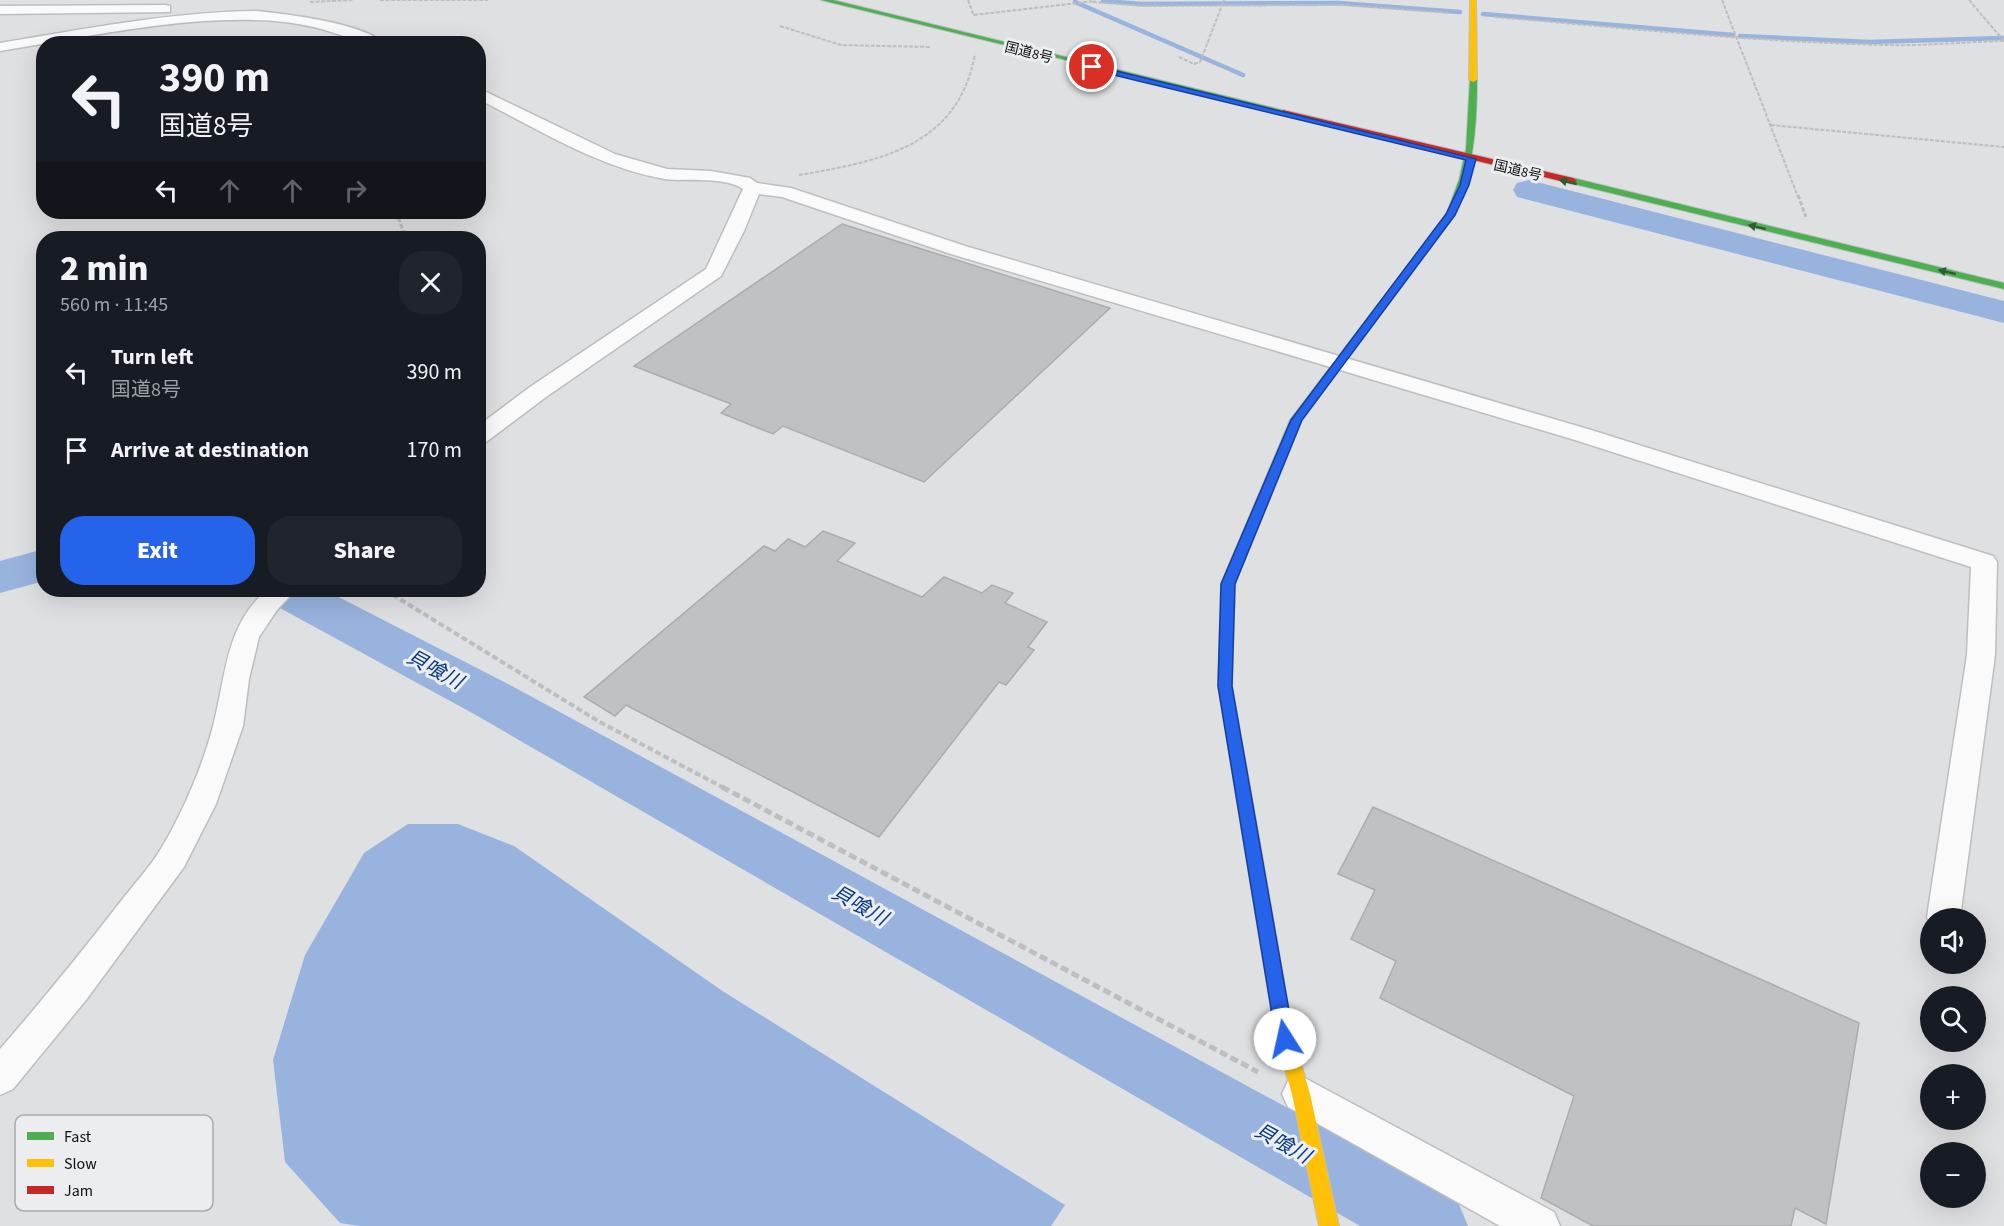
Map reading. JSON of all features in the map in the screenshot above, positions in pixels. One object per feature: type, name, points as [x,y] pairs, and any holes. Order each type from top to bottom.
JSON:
[{"type":"main road","name":"国道8号","points":[[824,0],[1472,152],[1946,257]]},
{"type":"main road","name":"国道8号","points":[[861,0],[2004,286]]},
{"type":"main road","points":[[1329,1226],[1301,1095],[1285,1039],[1225,686],[1228,584],[1296,420],[1450,215],[1464,185],[1472,152],[1473,0]]},
{"type":"street","points":[[0,10],[154,8],[269,15],[305,20],[359,36]]},
{"type":"street","points":[[75,36],[226,14]]},
{"type":"street","points":[[0,47],[36,42]]},
{"type":"street","points":[[486,97],[609,158],[634,167],[667,174],[722,178],[744,182],[752,188],[785,192],[958,250],[1583,435],[1994,565],[1945,908]]},
{"type":"street","points":[[486,431],[538,392],[714,272],[752,188]]},
{"type":"street","points":[[0,1077],[74,989],[173,858],[200,804],[228,726],[235,679],[246,636],[275,597]]},
{"type":"street","points":[[1301,1095],[1540,1226]]},
{"type":"path","points":[[380,0],[488,0]]},
{"type":"path","points":[[968,0],[974,15],[1099,0]]},
{"type":"path","points":[[1722,0],[1808,225]]},
{"type":"path","points":[[1969,0],[2004,41]]},
{"type":"path","points":[[1093,2],[1144,6],[1223,3],[1342,5],[1737,38],[1887,45],[2004,41]]},
{"type":"path","points":[[1179,57],[1194,63],[1200,62],[1223,3]]},
{"type":"path","points":[[780,26],[841,45],[938,48]]},
{"type":"path","points":[[752,188],[767,181],[857,165],[910,144],[931,131],[958,103],[966,89],[976,50]]},
{"type":"path","points":[[966,53],[975,55]]},
{"type":"path","points":[[1771,125],[2004,147]]},
{"type":"path","points":[[396,597],[598,721],[1301,1095]]},
{"type":"water","points":[[408,824],[458,824],[514,846],[721,990],[1065,1205],[1051,1226],[359,1226],[340,1223],[285,1162],[273,1060],[305,955],[364,853]]},
{"type":"building","points":[[842,224],[1110,308],[924,482],[783,426],[773,434],[721,413],[731,404],[634,366]]},
{"type":"building","points":[[823,531],[855,543],[837,561],[922,597],[944,577],[982,593],[992,585],[1013,593],[1005,603],[1047,622],[1028,647],[1034,650],[1006,685],[999,682],[879,837],[626,705],[615,716],[584,697],[764,546],[775,551],[788,539],[805,547]]},
{"type":"building","points":[[1373,807],[1859,1023],[1826,1224],[1795,1208],[1791,1226],[1593,1226],[1541,1198],[1574,1096],[1380,998],[1396,961],[1351,939],[1375,890],[1338,874]]},
{"type":"waterway","points":[[1103,1],[1141,4],[1338,3],[1460,12]]},
{"type":"waterway","points":[[1075,2],[1243,75]]},
{"type":"waterway","points":[[1483,14],[1733,35]]},
{"type":"waterway","points":[[1740,36],[1869,42],[2004,38]]},
{"type":"waterway","points":[[1529,190],[2004,312]]},
{"type":"waterway","name":"貝喰川","points":[[0,577],[36,567]]},
{"type":"waterway","name":"貝喰川","points":[[299,597],[493,700],[1431,1226]]},
{"type":"traffic: fast","points":[[824,0],[1286,112]]},
{"type":"traffic: fast","points":[[1249,826],[1225,686],[1228,584],[1296,420],[1450,215],[1458,197],[1470,149],[1473,80]]},
{"type":"traffic: fast","points":[[1573,181],[2004,286]]},
{"type":"traffic: slow","points":[[1473,0],[1473,80]]},
{"type":"traffic: slow","points":[[1249,826],[1285,1039],[1301,1094],[1329,1226]]},
{"type":"traffic: jam","points":[[1286,112],[1573,181]]},
{"type":"route","points":[[1092,67],[1471,159],[1464,185],[1450,215],[1429,246],[1296,420],[1228,584],[1225,686],[1285,1039]]}]
